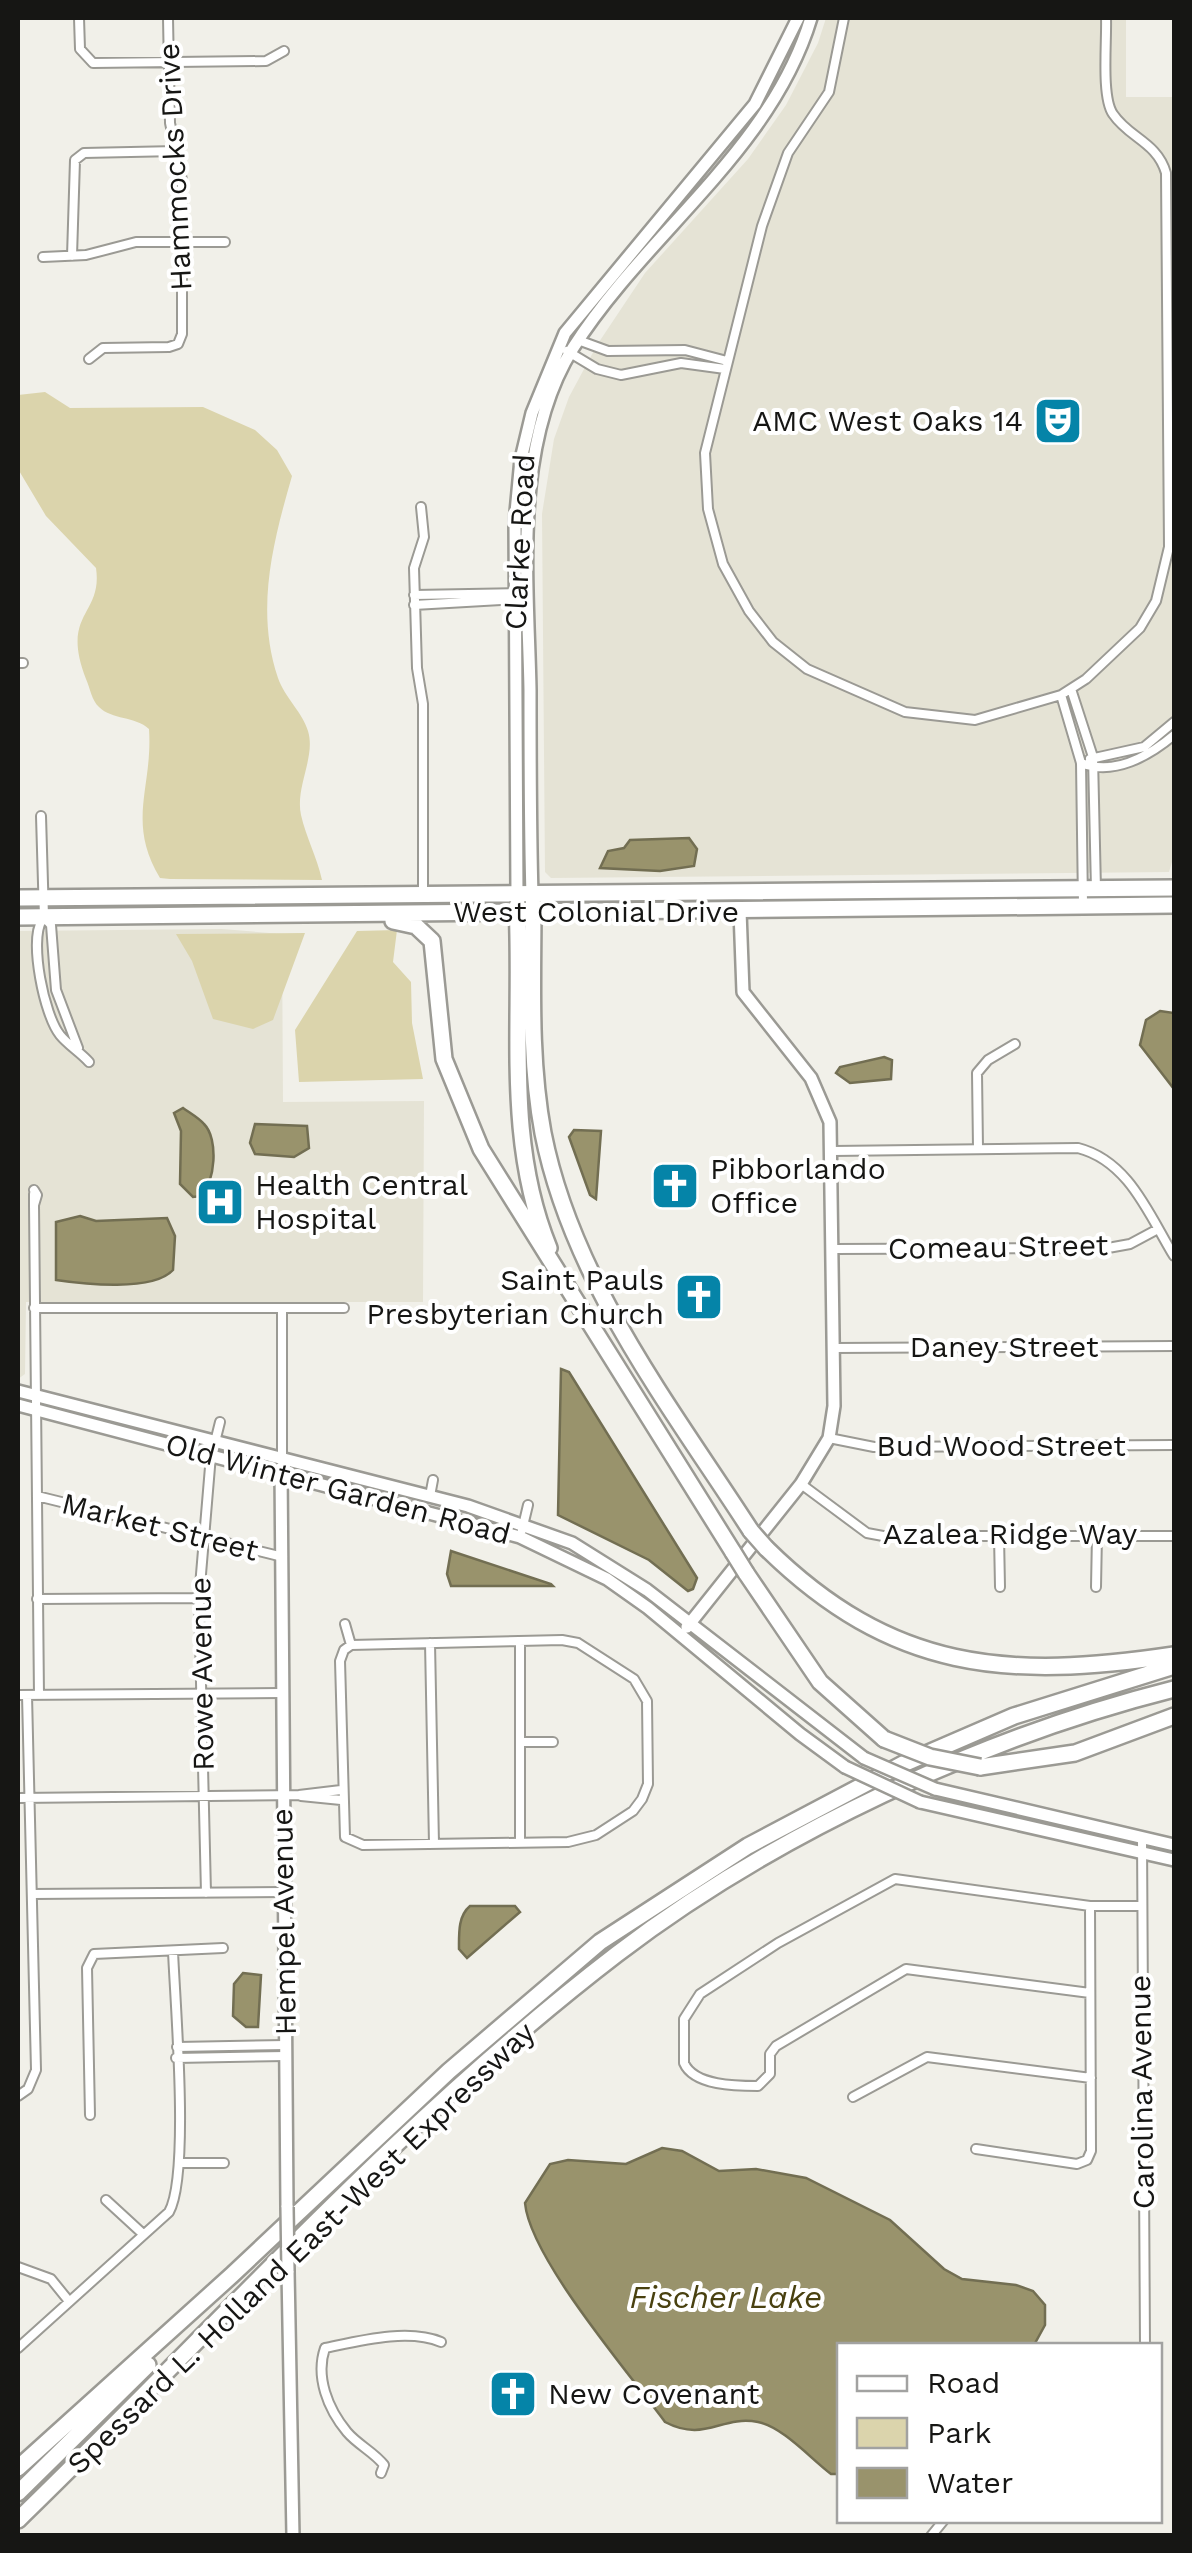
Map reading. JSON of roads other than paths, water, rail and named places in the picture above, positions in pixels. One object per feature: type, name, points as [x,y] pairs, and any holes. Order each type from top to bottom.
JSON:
[{"type":"highway","name":"West Colonial Drive","points":[[18,898],[524,895],[739,903],[1090,897],[1174,888]]},
{"type":"highway","name":"West Colonial Drive","points":[[18,917],[711,911],[765,894],[1090,897],[1174,906]]},
{"type":"highway","name":"Clarke Road","points":[[524,895],[525,913]]},
{"type":"highway","points":[[525,913],[522,1150],[534,1205],[563,1279]]},
{"type":"highway","points":[[525,913],[543,1131],[566,1214],[631,1344],[751,1531],[814,1591],[854,1618],[937,1653],[974,1662],[1060,1669],[1174,1655]]},
{"type":"highway","points":[[345,914],[412,924],[430,937],[438,1030],[460,1108],[487,1161],[746,1574],[820,1682],[852,1715],[884,1738],[930,1757],[980,1767],[1075,1754],[1174,1716]]},
{"type":"highway","name":"Spessard L. Holland East-West Expressway","points":[[232,2275],[493,2032],[600,1942],[676,1891],[826,1804],[944,1745],[1014,1716],[1174,1666]]},
{"type":"highway","name":"Spessard L. Holland East-West Expressway","points":[[18,2520],[461,2086],[619,1953],[719,1886],[879,1798],[1035,1733],[1174,1689]]},
{"type":"highway","points":[[18,2468],[232,2275]]},
{"type":"highway","points":[[18,2493],[226,2287],[232,2275]]},
{"type":"street","points":[[78,18],[80,49],[86,59],[266,62],[284,51]]},
{"type":"street","name":"Hammocks Drive","points":[[89,359],[104,348],[178,344],[182,334],[182,180],[170,124],[168,18]]},
{"type":"street","name":"Clarke Road","points":[[524,895],[521,459],[532,413],[564,350],[565,333],[755,104],[798,18]]},
{"type":"street","name":"Clarke Road","points":[[564,350],[578,340],[630,273],[746,139],[787,75],[811,18]]},
{"type":"street","points":[[844,18],[828,92],[788,153],[762,226],[704,453],[708,508],[723,564],[749,611],[773,642],[807,669],[923,716],[975,720],[1061,695],[1140,628],[1156,601],[1169,547],[1166,173],[1152,146],[1114,116],[1107,101],[1106,18]]},
{"type":"street","points":[[72,256],[75,160],[84,153],[177,151]]},
{"type":"street","points":[[42,256],[72,256],[136,242],[225,242]]},
{"type":"street","points":[[565,333],[608,351],[685,350],[726,365]]},
{"type":"street","points":[[564,350],[597,369],[621,375],[682,363],[726,365]]},
{"type":"street","points":[[421,507],[424,537],[414,568],[414,600],[423,704],[424,895]]},
{"type":"street","points":[[414,600],[520,596]]},
{"type":"street","points":[[1070,689],[1094,757],[1090,897]]},
{"type":"street","points":[[1061,695],[1081,763],[1090,897]]},
{"type":"street","points":[[1081,763],[1144,747],[1174,722]]},
{"type":"street","points":[[1081,763],[1094,768],[1142,758],[1174,735]]},
{"type":"street","points":[[41,816],[44,916],[38,925],[43,993],[60,1036],[78,1048]]},
{"type":"street","points":[[685,1629],[801,1484],[829,1438],[834,1406],[830,1122],[812,1078],[743,992],[739,903]]},
{"type":"street","points":[[44,916],[52,925],[56,990],[78,1048],[89,1062]]},
{"type":"street","points":[[978,1148],[978,1072],[1016,1044]]},
{"type":"street","points":[[833,1151],[1078,1148],[1098,1153],[1128,1180],[1174,1256]]},
{"type":"street","points":[[34,1192],[33,1395],[39,1695]]},
{"type":"street","name":"Comeau Street","points":[[834,1250],[1108,1248],[1130,1244],[1158,1230]]},
{"type":"street","points":[[34,1308],[344,1308]]},
{"type":"street","name":"Hempel Avenue","points":[[282,1308],[281,1693],[293,2536]]},
{"type":"street","name":"Daney Street","points":[[834,1348],[1174,1346]]},
{"type":"street","name":"Old Winter Garden Road","points":[[18,1391],[524,1523],[612,1566],[845,1767],[920,1802],[1174,1860]]},
{"type":"street","name":"Old Winter Garden Road","points":[[18,1406],[520,1537],[607,1579],[685,1629],[864,1758],[935,1789],[1174,1845]]},
{"type":"street","points":[[215,1442],[220,1422]]},
{"type":"street","name":"Bud Wood Street","points":[[829,1438],[874,1447],[1174,1445]]},
{"type":"street","name":"Rowe Avenue","points":[[206,1893],[199,1598],[201,1537],[211,1455]]},
{"type":"street","points":[[430,1496],[432,1480]]},
{"type":"street","name":"Azalea Ridge Way","points":[[801,1484],[867,1533],[1174,1536]]},
{"type":"street","name":"Market Street","points":[[37,1496],[283,1557]]},
{"type":"street","points":[[520,1537],[528,1505]]},
{"type":"street","points":[[1096,1586],[1097,1535]]},
{"type":"street","points":[[999,1536],[1000,1587]]},
{"type":"street","points":[[37,1599],[199,1598]]},
{"type":"street","points":[[346,1624],[351,1646],[340,1661],[341,1800],[343,1828],[352,1843],[568,1842],[596,1834],[632,1811],[648,1784],[646,1700],[634,1679],[578,1643],[351,1646]]},
{"type":"street","points":[[520,1641],[520,1842]]},
{"type":"street","points":[[430,1644],[434,1844]]},
{"type":"street","points":[[18,2096],[28,2090],[36,2070],[30,1797],[22,1695],[281,1693]]},
{"type":"street","points":[[520,1742],[554,1742]]},
{"type":"street","points":[[18,1798],[299,1795],[341,1790]]},
{"type":"street","points":[[299,1795],[341,1800]]},
{"type":"street","name":"Carolina Avenue","points":[[1142,1838],[1145,2343]]},
{"type":"street","points":[[1090,1993],[920,1968],[906,1970],[776,2046],[770,2054],[770,2074],[758,2086],[729,2086],[695,2075],[684,2062],[684,2019],[700,1994],[778,1943],[895,1879],[1090,1906],[1140,1906]]},
{"type":"street","points":[[32,1894],[284,1892]]},
{"type":"street","points":[[976,2149],[1077,2164],[1087,2160],[1091,2150],[1090,1906]]},
{"type":"street","points":[[90,2115],[88,1961],[104,1951],[223,1948]]},
{"type":"street","points":[[18,2348],[176,2200],[180,2163],[173,1951]]},
{"type":"street","points":[[177,2052],[286,2051]]},
{"type":"street","points":[[853,2098],[927,2057],[1090,2078]]},
{"type":"street","points":[[180,2163],[224,2162]]},
{"type":"street","points":[[106,2200],[143,2234]]},
{"type":"street","points":[[18,2267],[51,2278],[68,2300]]},
{"type":"street","points":[[381,2473],[384,2465],[347,2432],[326,2397],[320,2375],[325,2348],[428,2336],[441,2342]]},
{"type":"water","points":[[689,838],[697,849],[694,866],[660,871],[600,868],[608,851],[624,848],[630,840]]},
{"type":"water","points":[[1160,1011],[1174,1013],[1174,1089],[1140,1045],[1146,1020]]},
{"type":"water","points":[[884,1057],[892,1060],[891,1079],[850,1083],[836,1073],[840,1067]]},
{"type":"water","points":[[183,1108],[204,1124],[212,1140],[212,1171],[201,1196],[193,1197],[180,1184],[181,1131],[174,1113]]},
{"type":"water","points":[[255,1124],[307,1126],[309,1148],[294,1157],[255,1154],[250,1143]]},
{"type":"water","points":[[574,1130],[601,1131],[596,1199],[590,1195],[569,1137]]},
{"type":"water","points":[[80,1216],[96,1221],[167,1218],[175,1236],[173,1270],[163,1277],[134,1284],[56,1280],[56,1222]]},
{"type":"water","points":[[561,1369],[569,1372],[697,1578],[693,1589],[688,1591],[649,1560],[558,1515]]},
{"type":"water","points":[[451,1551],[553,1586],[451,1586],[447,1574]]},
{"type":"water","points":[[470,1906],[515,1906],[520,1912],[467,1958],[459,1949],[459,1931]]},
{"type":"water","points":[[243,1973],[261,1975],[258,2027],[246,2027],[233,2016],[234,1984]]},
{"type":"water","name":"Fischer Lake","points":[[662,2148],[682,2151],[719,2171],[756,2169],[806,2178],[890,2220],[944,2269],[962,2279],[1016,2285],[1033,2291],[1045,2305],[1045,2325],[1035,2343],[837,2343],[837,2474],[831,2474],[787,2437],[758,2422],[679,2428],[665,2422],[562,2284],[531,2226],[525,2203],[550,2164],[568,2160],[626,2164]]},
{"type":"place","name":"AMC West Oaks 14","points":[[1058,421]]},
{"type":"place","name":"Pibborlando Office","points":[[675,1186]]},
{"type":"place","name":"Health Central Hospital","points":[[220,1202]]},
{"type":"place","name":"Saint Pauls Presbyterian Church","points":[[699,1297]]},
{"type":"place","name":"New Covenant","points":[[513,2394]]}]
